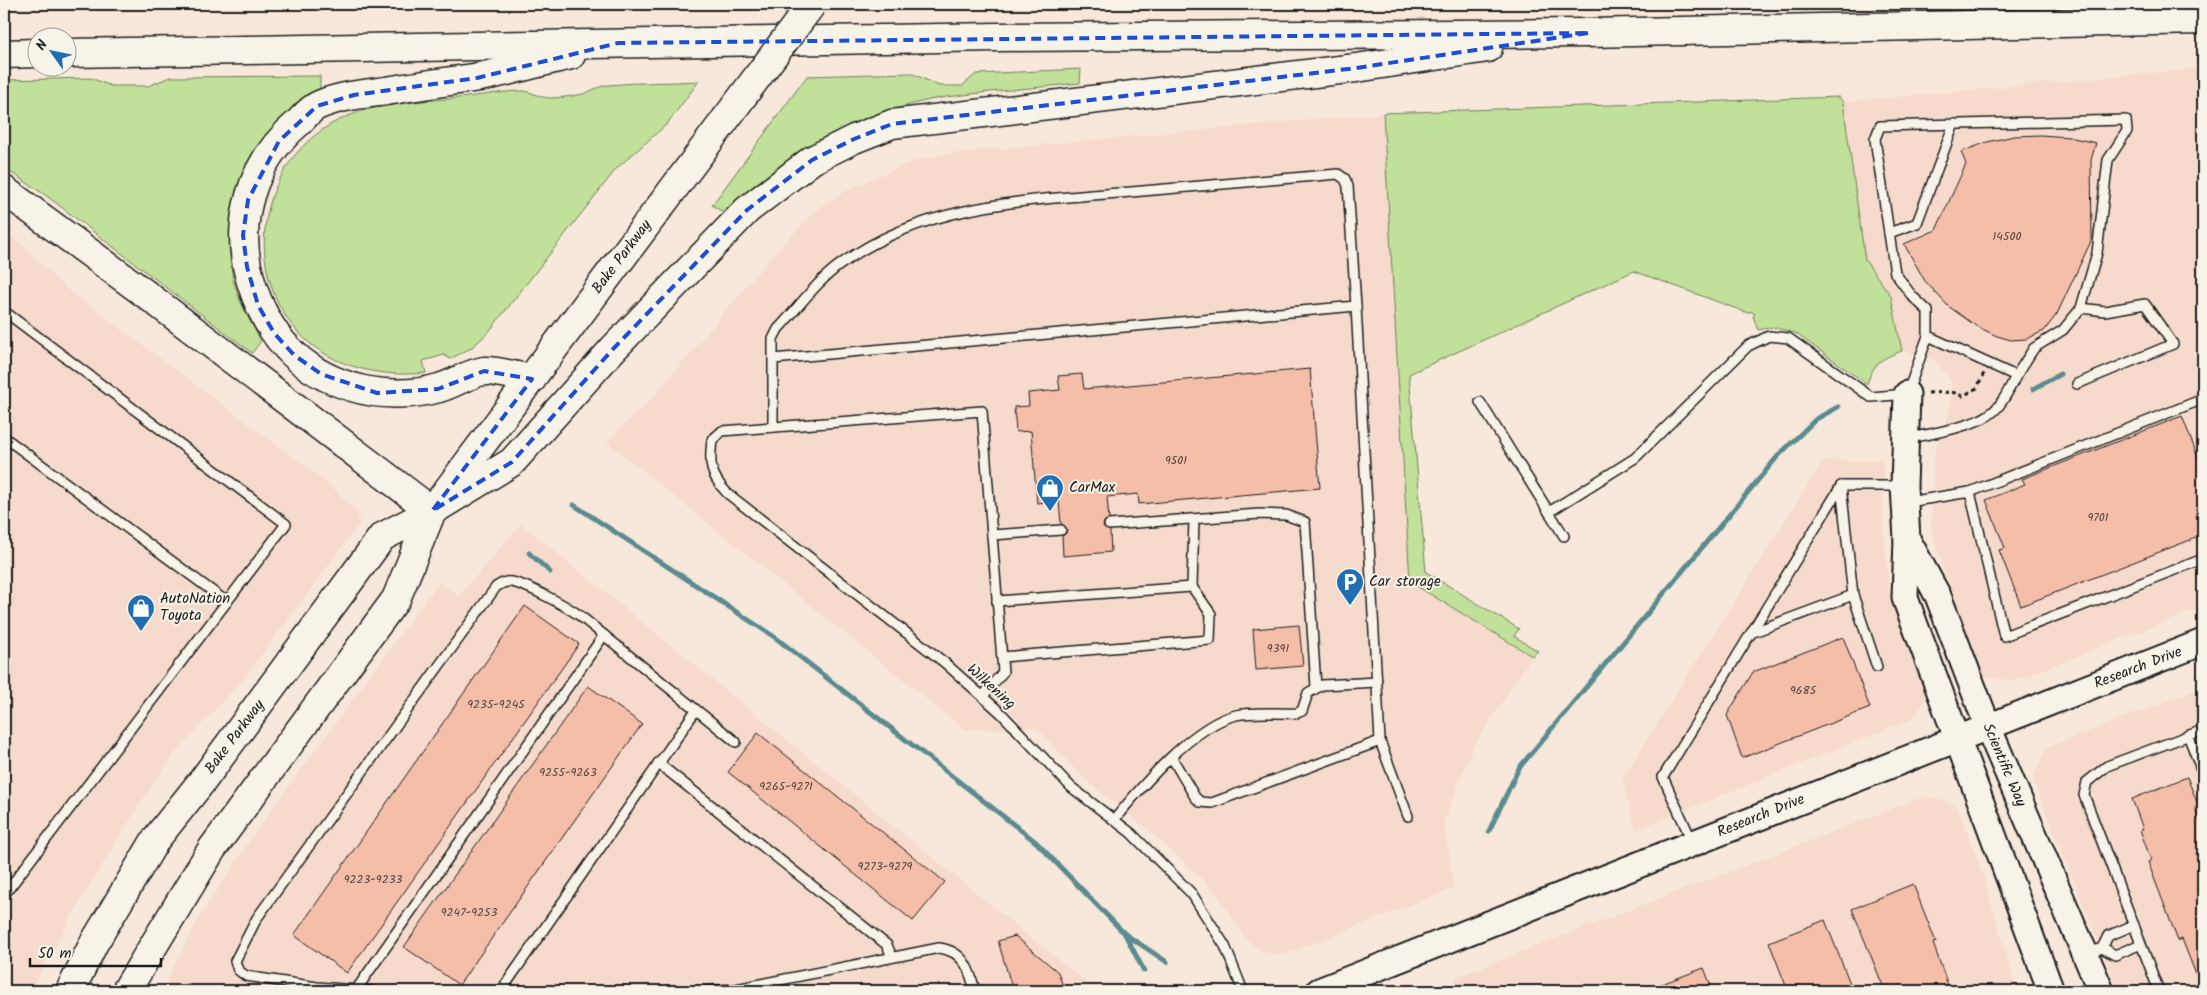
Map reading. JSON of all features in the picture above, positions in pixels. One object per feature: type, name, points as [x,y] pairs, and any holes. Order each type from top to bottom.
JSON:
[{"type":"main road","name":"Bake Parkway","points":[[126,991],[212,849],[396,599],[432,512],[812,4]]},
{"type":"main road","points":[[78,53],[618,43],[1588,33],[2203,20]]},
{"type":"main road","points":[[4,190],[155,301],[432,512],[512,462],[613,349],[747,210],[812,160],[854,139],[892,124],[1356,68],[1588,33]]},
{"type":"main road","points":[[532,379],[484,371],[438,389],[406,394],[377,393],[351,387],[320,374],[294,355],[274,333],[258,305],[247,268],[242,235],[248,200],[264,162],[279,141],[317,106],[354,95],[477,78],[618,43]]},
{"type":"main road","points":[[4,54],[28,54]]},
{"type":"main road","name":"Bake Parkway","points":[[70,991],[94,943],[156,839],[203,780],[382,537],[432,512]]},
{"type":"street","name":"Scientific Way","points":[[1907,394],[1904,495],[1908,539],[1905,598],[2051,991]]},
{"type":"street","name":"Scientific Way","points":[[1908,539],[1938,596],[1988,727],[2094,951],[2101,991]]},
{"type":"street","name":"Research Drive","points":[[1319,991],[2203,642]]},
{"type":"lane","points":[[1549,512],[1635,458],[1748,346],[1769,336],[1788,338],[1871,396],[1907,394],[1928,336],[1928,311],[1912,296],[1895,273],[1875,139],[1880,126],[2126,120],[2127,132],[2108,160],[2097,253],[2081,308],[2063,330],[2034,348],[2002,401],[1989,415],[1941,432],[1905,439]]},
{"type":"lane","points":[[1889,233],[1917,223],[1954,124]]},
{"type":"lane","points":[[982,696],[1003,672],[982,411],[773,427],[773,339],[778,329],[840,264],[870,245],[902,230],[955,212],[1035,200],[1338,174],[1345,178],[1348,186],[1380,741],[1408,816]]},
{"type":"lane","points":[[2076,384],[2173,344],[2145,304],[2105,311],[2081,308]]},
{"type":"lane","points":[[773,359],[1356,306]]},
{"type":"lane","points":[[4,311],[286,524],[4,895]]},
{"type":"lane","points":[[1928,336],[2016,376]]},
{"type":"lane","points":[[1841,486],[1904,495],[1970,492],[2203,399]]},
{"type":"lane","points":[[1480,402],[1564,536]]},
{"type":"lane","name":"Wilkening","points":[[773,427],[722,431],[712,440],[710,456],[715,480],[727,493],[945,663],[982,696],[1071,787],[1131,833],[1192,894],[1225,946],[1243,991]]},
{"type":"lane","points":[[4,437],[227,602]]},
{"type":"lane","points":[[1841,486],[1853,596],[1877,667]]},
{"type":"lane","points":[[1693,843],[1663,777],[1841,486]]},
{"type":"lane","points":[[1970,492],[2004,636],[2203,559]]},
{"type":"lane","points":[[1109,525],[1259,514],[1286,515],[1305,522],[1316,687]]},
{"type":"lane","points":[[1002,657],[1210,640],[1211,614],[1192,587],[1194,520]]},
{"type":"lane","points":[[992,535],[1061,530]]},
{"type":"lane","points":[[371,991],[246,976],[238,970],[235,961],[257,918],[496,587],[503,582],[512,582],[561,603],[604,635],[736,742]]},
{"type":"lane","points":[[997,601],[1192,587]]},
{"type":"lane","points":[[1751,633],[1853,596]]},
{"type":"lane","points":[[356,990],[604,635]]},
{"type":"lane","points":[[1114,820],[1147,780],[1202,731],[1217,721],[1237,715],[1302,711],[1306,696],[1316,687],[1322,685],[1377,682]]},
{"type":"lane","points":[[501,991],[696,710]]},
{"type":"lane","points":[[2159,991],[2084,795],[2087,782],[2107,766],[2203,730]]},
{"type":"lane","points":[[2188,735],[2203,774]]},
{"type":"lane","points":[[1172,758],[1195,797],[1200,802],[1212,803],[1380,741]]},
{"type":"lane","points":[[658,763],[887,946],[892,957]]},
{"type":"lane","points":[[2094,951],[2108,936],[2134,925]]},
{"type":"lane","points":[[2094,951],[2115,955],[2141,944]]},
{"type":"lane","points":[[706,991],[736,989],[932,948],[949,949],[967,964],[975,991]]},
{"type":"path","points":[[1907,394],[1952,392],[1963,396],[1977,388],[1989,363]]},
{"type":"highlighted area","points":[[1588,33],[1356,68],[892,124],[854,139],[812,160],[747,210],[613,349],[512,462],[432,511],[532,379],[484,371],[438,389],[377,393],[321,374],[294,355],[274,333],[258,305],[247,267],[243,235],[248,200],[279,141],[317,106],[354,95],[477,78],[618,43]]},
{"type":"shaded area","points":[[2203,68],[2203,607],[2014,681],[1978,675],[1931,530],[1934,454],[1949,415],[1952,382],[1938,364],[1928,356],[1902,351],[1891,296],[1865,260],[1843,102]]},
{"type":"shaded area","name":"CarMax","points":[[1383,113],[1410,582],[1532,656],[1473,747],[1444,821],[1454,888],[1287,954],[1277,955],[1259,950],[1245,938],[1217,895],[1149,831],[1083,778],[1037,728],[965,730],[607,442],[661,388],[769,259],[818,208],[849,189],[914,161],[944,154]]},
{"type":"shaded area","name":"AutoNation Toyota","points":[[4,231],[26,248],[67,289],[327,482],[357,512],[360,523],[244,678],[175,753],[145,796],[77,906],[31,991],[4,991]]},
{"type":"shaded area","points":[[1883,460],[1884,532],[1889,589],[1926,691],[1924,704],[1912,719],[1636,830],[1622,779],[1823,461]]},
{"type":"shaded area","points":[[521,524],[1097,991],[161,991],[201,915],[256,831],[439,582],[459,596]]},
{"type":"shaded area","points":[[2203,687],[2203,991],[2118,991],[2033,780],[2046,748]]},
{"type":"shaded area","points":[[1925,796],[1958,807],[1983,875],[2017,991],[1460,991],[1454,978]]},
{"type":"green space","points":[[1081,69],[1080,83],[947,97],[915,103],[885,112],[855,124],[800,154],[773,172],[724,213],[712,205],[807,76],[911,73],[939,86],[962,86],[976,74]]},
{"type":"green space","points":[[320,76],[320,91],[281,120],[252,154],[242,174],[235,195],[231,219],[231,267],[238,296],[261,341],[252,353],[44,194],[4,168],[4,80],[91,78],[111,86],[148,86],[170,77]]},
{"type":"green space","points":[[699,81],[667,124],[617,168],[488,333],[471,348],[450,359],[444,355],[423,361],[426,373],[407,374],[371,371],[336,360],[305,339],[292,325],[276,299],[267,271],[264,241],[268,212],[277,185],[292,160],[312,138],[337,121],[352,114],[401,103],[517,91],[524,91],[546,98],[558,98],[583,94],[598,87],[608,85]]},
{"type":"green space","points":[[1839,97],[1843,102],[1865,260],[1891,296],[1902,351],[1879,362],[1872,371],[1867,384],[1795,333],[1773,327],[1758,330],[1753,316],[1755,314],[1750,311],[1748,313],[1634,271],[1409,374],[1426,572],[1519,629],[1514,636],[1538,651],[1532,656],[1410,582],[1383,113]]},
{"type":"building","points":[[2014,136],[2069,137],[2096,143],[2091,160],[2092,239],[2057,314],[2044,331],[2026,339],[2011,340],[1976,326],[1948,306],[1925,281],[1904,244],[1936,230],[1966,164],[1961,152],[1987,142]]},
{"type":"building","points":[[1310,369],[1320,488],[1139,504],[1138,494],[1107,497],[1109,519],[1104,522],[1103,526],[1110,531],[1111,552],[1063,556],[1062,536],[1066,533],[1067,529],[1061,524],[1059,501],[1037,503],[1031,431],[1016,432],[1014,407],[1029,406],[1028,393],[1060,390],[1058,376],[1082,374],[1084,389]]},
{"type":"building","points":[[2182,416],[2203,471],[2203,535],[2021,606],[1999,550],[2005,548],[1986,500],[2025,484],[2022,479]]},
{"type":"building","points":[[525,606],[579,644],[347,973],[294,935]]},
{"type":"building","points":[[1299,625],[1303,666],[1256,670],[1253,629]]},
{"type":"building","points":[[1843,637],[1870,708],[1742,758],[1727,715],[1753,672]]},
{"type":"building","points":[[588,686],[642,724],[459,985],[404,947]]},
{"type":"building","points":[[758,733],[945,882],[913,921],[728,772]]},
{"type":"building","points":[[2187,777],[2199,807],[2195,808],[2203,829],[2202,990],[2182,939],[2178,941],[2148,862],[2151,860],[2140,830],[2143,829],[2132,799]]},
{"type":"building","points":[[1913,884],[1936,942],[1933,943],[1950,991],[1885,991],[1852,909]]},
{"type":"building","points":[[1825,920],[1853,991],[1788,991],[1769,942]]},
{"type":"building","points":[[1015,936],[1058,972],[1063,986],[1046,991],[1013,991],[998,941]]},
{"type":"building","points":[[1704,968],[1713,991],[1646,990]]},
{"type":"waterway","points":[[2033,389],[2060,374]]},
{"type":"waterway","points":[[1489,831],[1519,768],[1778,456],[1816,419],[1838,407]]},
{"type":"waterway","points":[[574,505],[776,638],[1036,842],[1125,934],[1144,971]]},
{"type":"waterway","points":[[529,553],[550,572]]},
{"type":"waterway","points":[[1125,934],[1167,962]]},
{"type":"place","name":"CarMax","points":[[1050,512]]},
{"type":"place","name":"Car storage","points":[[1350,606]]},
{"type":"place","name":"AutoNation Toyota","points":[[141,632]]}]
